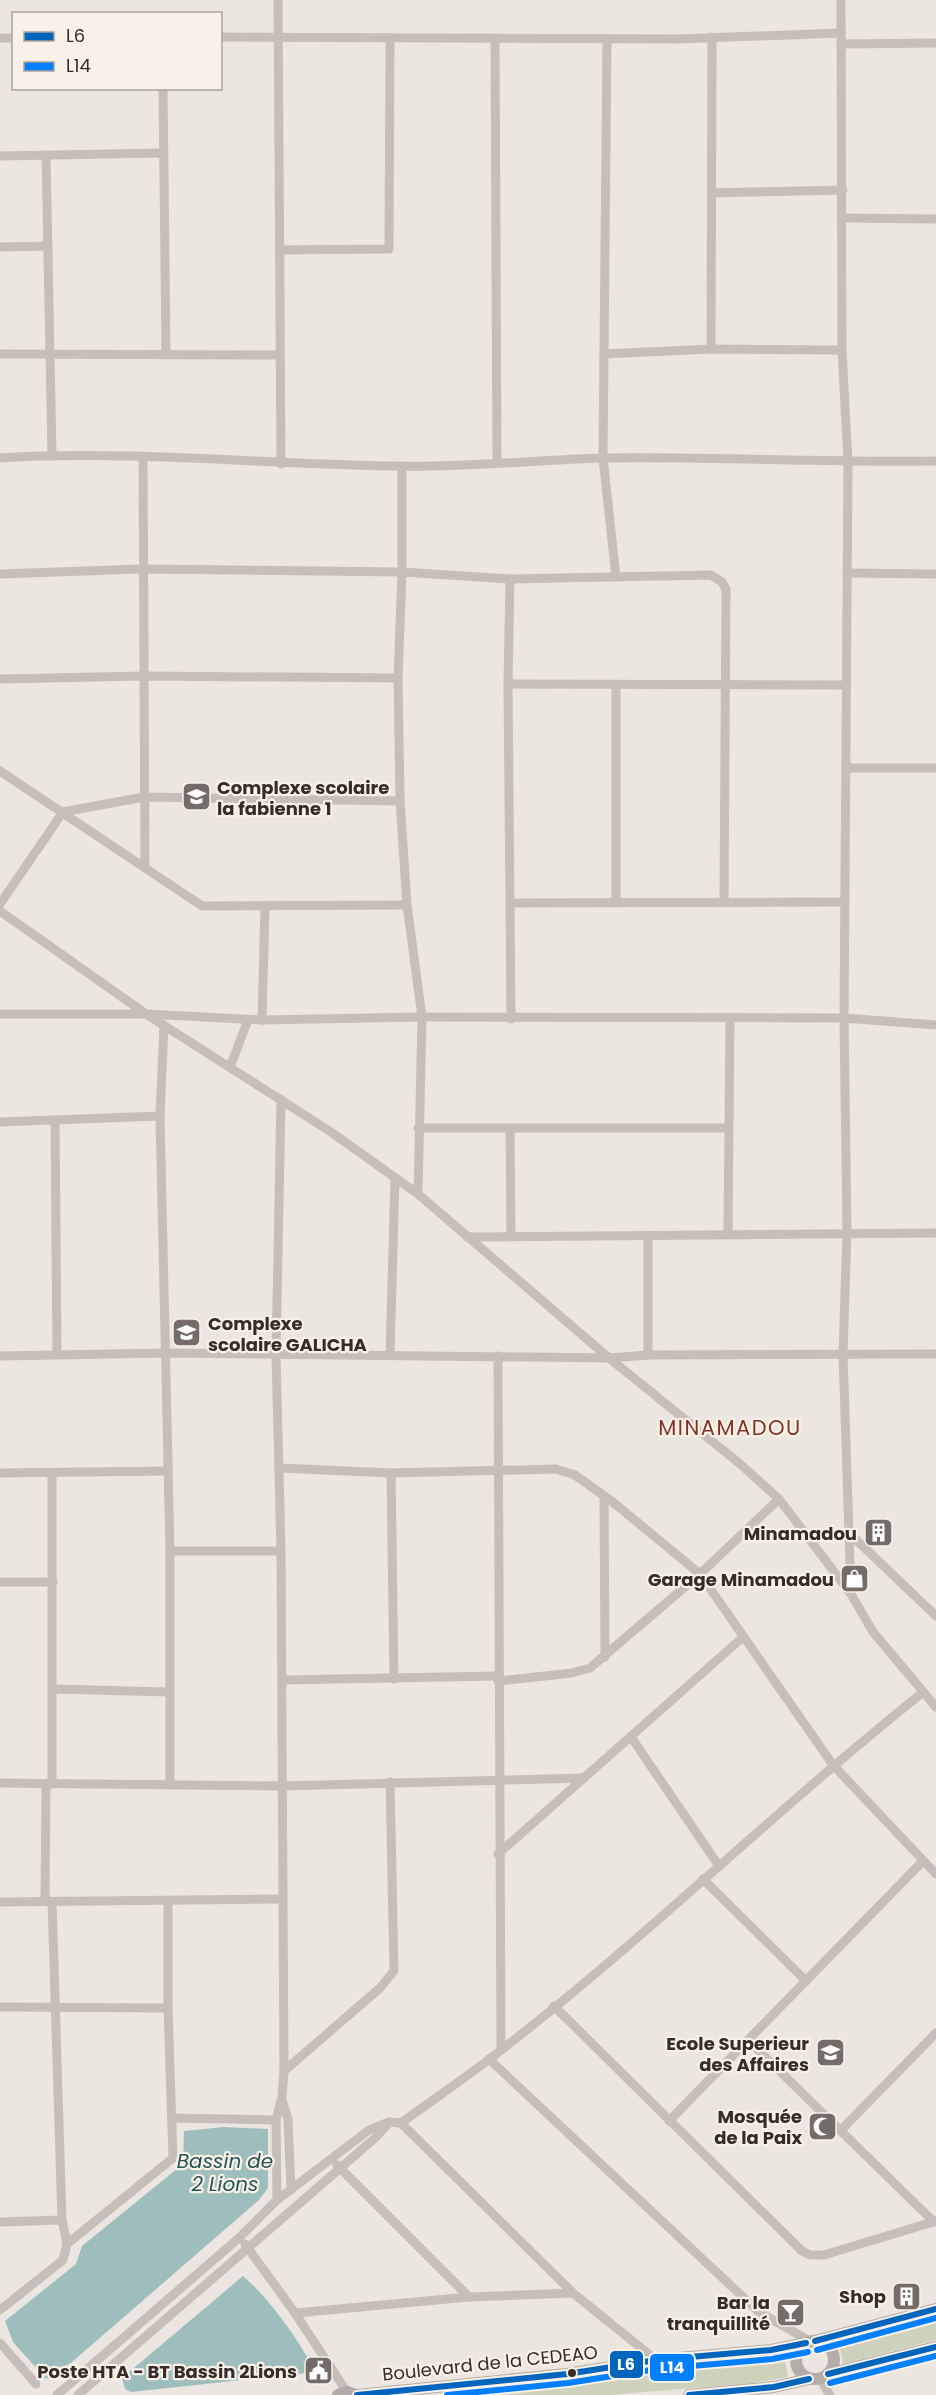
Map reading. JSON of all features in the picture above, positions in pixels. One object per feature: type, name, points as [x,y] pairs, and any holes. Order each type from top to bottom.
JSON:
[{"type":"main road","name":"Boulevard de la CEDEAO","points":[[349,2394],[567,2374],[657,2360],[771,2350],[936,2309]]},
{"type":"main road","points":[[810,2341],[825,2343],[832,2351],[835,2361],[819,2377],[801,2374],[796,2365],[796,2355],[810,2341]]},
{"type":"main road","points":[[689,2395],[774,2387],[936,2347]]},
{"type":"street","points":[[278,0],[281,464]]},
{"type":"street","points":[[841,0],[842,350],[848,463],[844,1018],[847,1233],[843,1354],[851,1594]]},
{"type":"street","points":[[222,37],[495,40],[841,33]]},
{"type":"street","points":[[711,349],[712,37]]},
{"type":"street","points":[[280,250],[390,249],[390,39]]},
{"type":"street","points":[[607,39],[603,458],[616,578]]},
{"type":"street","points":[[495,40],[497,463]]},
{"type":"street","points":[[841,44],[936,43]]},
{"type":"street","points":[[163,90],[166,354]]},
{"type":"street","points":[[0,156],[163,153]]},
{"type":"street","points":[[46,155],[52,455]]},
{"type":"street","points":[[711,193],[843,190]]},
{"type":"street","points":[[843,218],[936,219]]},
{"type":"street","points":[[0,247],[48,246]]},
{"type":"street","points":[[604,354],[711,349],[842,350]]},
{"type":"street","points":[[0,354],[279,354]]},
{"type":"street","points":[[0,458],[52,455],[143,456],[281,464],[402,466],[603,458],[848,463],[936,461]]},
{"type":"street","points":[[143,456],[141,569],[145,868]]},
{"type":"street","points":[[402,466],[402,572],[398,678],[400,801],[407,905],[422,1017],[418,1194]]},
{"type":"street","points":[[0,574],[141,569],[402,572],[510,579],[711,575],[722,582],[726,589],[724,901]]},
{"type":"street","points":[[846,573],[936,574]]},
{"type":"street","points":[[510,579],[508,684],[511,1019]]},
{"type":"street","points":[[0,679],[143,676],[398,678]]},
{"type":"street","points":[[508,684],[846,685]]},
{"type":"street","points":[[616,686],[616,903]]},
{"type":"street","points":[[847,768],[936,768]]},
{"type":"street","points":[[0,771],[202,906],[407,905]]},
{"type":"street","points":[[0,904],[63,813],[144,797],[400,801]]},
{"type":"street","points":[[511,903],[845,902]]},
{"type":"street","points":[[262,1020],[265,907]]},
{"type":"street","points":[[0,911],[146,1014],[281,1099],[418,1194],[609,1358],[739,1463],[779,1499],[851,1594],[873,1632],[922,1694],[936,1707]]},
{"type":"street","points":[[0,1014],[146,1014],[248,1020],[422,1017],[730,1020],[844,1018],[936,1025]]},
{"type":"street","points":[[230,1067],[248,1020]]},
{"type":"street","points":[[728,1234],[730,1020]]},
{"type":"street","points":[[164,1025],[160,1116],[170,1551],[170,1785]]},
{"type":"street","points":[[277,2200],[276,2120],[282,2097],[284,2071],[281,1551],[276,1355],[281,1099]]},
{"type":"street","points":[[0,1122],[160,1116]]},
{"type":"street","points":[[55,1121],[57,1354]]},
{"type":"street","points":[[418,1128],[728,1128]]},
{"type":"street","points":[[510,1129],[512,1236]]},
{"type":"street","points":[[390,1355],[395,1179]]},
{"type":"street","points":[[467,1237],[936,1233]]},
{"type":"street","points":[[648,1236],[648,1355]]},
{"type":"street","points":[[0,1356],[167,1353],[609,1358],[648,1355],[936,1354]]},
{"type":"street","points":[[498,1356],[498,1854],[501,2050]]},
{"type":"street","points":[[280,1468],[391,1473],[499,1469],[566,1471],[604,1496],[700,1574],[833,1765],[936,1874]]},
{"type":"street","points":[[0,1473],[168,1471]]},
{"type":"street","points":[[0,2310],[63,2260],[67,2244],[62,2220],[56,2007],[49,1902],[49,1784],[53,1689],[52,1473]]},
{"type":"street","points":[[391,1473],[394,1679]]},
{"type":"street","points":[[604,1496],[605,1657]]},
{"type":"street","points":[[282,1680],[498,1679],[572,1674],[590,1668],[700,1574],[779,1499]]},
{"type":"street","points":[[848,1532],[936,1616]]},
{"type":"street","points":[[170,1551],[281,1551]]},
{"type":"street","points":[[0,1582],[53,1582]]},
{"type":"street","points":[[498,1854],[743,1637]]},
{"type":"street","points":[[53,1689],[169,1692]]},
{"type":"street","points":[[401,2123],[501,2050],[704,1879],[833,1765],[922,1694]]},
{"type":"street","points":[[631,1737],[719,1866]]},
{"type":"street","points":[[0,1784],[283,1786],[584,1778]]},
{"type":"street","points":[[284,2071],[380,1988],[394,1971],[390,1782]]},
{"type":"street","points":[[669,2121],[923,1861]]},
{"type":"street","points":[[704,1879],[806,1981]]},
{"type":"street","points":[[0,1902],[282,1899]]},
{"type":"street","points":[[67,2244],[173,2158],[168,2008],[168,1901]]},
{"type":"street","points":[[554,2006],[793,2243],[810,2255],[824,2255],[935,2221],[748,2040]]},
{"type":"street","points":[[0,2007],[168,2008]]},
{"type":"street","points":[[841,2130],[936,2034]]},
{"type":"street","points":[[489,2059],[759,2312],[810,2341]]},
{"type":"street","points":[[282,2097],[288,2119],[291,2190]]},
{"type":"street","points":[[173,2118],[276,2120]]},
{"type":"street","points":[[78,2395],[375,2138],[389,2122]]},
{"type":"street","points":[[57,2395],[240,2238],[277,2200],[369,2130],[389,2122],[401,2123],[573,2293],[657,2360]]},
{"type":"street","points":[[332,2159],[469,2297]]},
{"type":"street","points":[[0,2222],[62,2220]]},
{"type":"street","points":[[240,2238],[295,2313],[349,2394]]},
{"type":"street","points":[[295,2313],[469,2297],[573,2293]]},
{"type":"street","points":[[0,2343],[36,2384]]},
{"type":"street","points":[[819,2377],[830,2395]]},
{"type":"green space","points":[[936,2318],[936,2340],[843,2364],[839,2343]]},
{"type":"green space","points":[[784,2355],[788,2377],[753,2383],[610,2395],[442,2395],[672,2366],[752,2360]]},
{"type":"water","name":"Bassin de 2 Lions","points":[[224,2127],[268,2129],[268,2188],[259,2200],[72,2362],[46,2379],[13,2342],[5,2321],[76,2264],[82,2246],[183,2164],[184,2131]]},
{"type":"water","points":[[243,2276],[283,2321],[315,2372],[131,2392],[125,2389],[122,2378]]},
{"type":"transit line","name":"L6","points":[[815,2341],[936,2309]]},
{"type":"transit line","name":"L14","points":[[817,2350],[936,2318]]},
{"type":"transit line","name":"L6","points":[[357,2395],[567,2374],[656,2360],[771,2350],[806,2343]]},
{"type":"transit line","name":"L6","points":[[828,2374],[936,2347]]},
{"type":"transit line","name":"L14","points":[[447,2395],[568,2383],[657,2369],[772,2359],[808,2352]]},
{"type":"transit line","name":"L14","points":[[830,2383],[936,2356]]},
{"type":"transit line","name":"L6","points":[[689,2395],[774,2387],[809,2379]]},
{"type":"place","name":"Complexe scolaire la fabienne 1","points":[[196,797]]},
{"type":"place","name":"Complexe scolaire GALICHA","points":[[187,1333]]},
{"type":"place","name":"Minamadou","points":[[878,1533]]},
{"type":"place","name":"Garage Minamadou","points":[[855,1579]]},
{"type":"place","name":"Ecole Superieur des Affaires","points":[[830,2053]]},
{"type":"place","name":"Mosquée de la Paix","points":[[823,2126]]},
{"type":"place","name":"Shop","points":[[907,2296]]},
{"type":"place","name":"Bar la tranquillité","points":[[791,2312]]},
{"type":"place","name":"Poste HTA - BT Bassin 2Lions","points":[[318,2371]]},
{"type":"district","name":"MINAMADOU","points":[[730,1427]]}]
